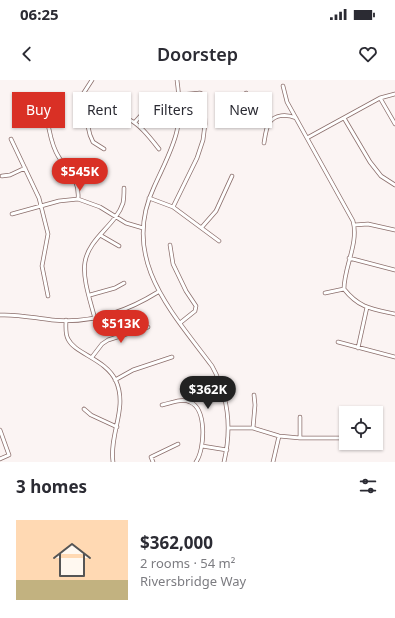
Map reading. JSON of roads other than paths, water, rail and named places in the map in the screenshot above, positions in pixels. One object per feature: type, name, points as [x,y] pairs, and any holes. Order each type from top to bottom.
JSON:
[{"type":"street","points":[[84,92],[92,80]]},
{"type":"street","points":[[177,80],[179,92]]},
{"type":"street","points":[[283,86],[287,102],[354,225],[354,236],[344,276],[344,289],[353,301],[367,307],[395,314]]},
{"type":"street","points":[[307,138],[380,98],[395,94]]},
{"type":"street","points":[[380,98],[395,124]]},
{"type":"street","points":[[272,121],[277,117],[289,115],[296,119]]},
{"type":"street","points":[[135,122],[139,118]]},
{"type":"street","points":[[344,118],[373,167],[381,176],[395,185]]},
{"type":"street","points":[[131,121],[135,122],[145,132],[159,149]]},
{"type":"street","points":[[49,128],[52,144],[60,159],[76,181],[78,199]]},
{"type":"street","points":[[88,128],[93,142],[104,149]]},
{"type":"street","points":[[178,128],[174,144],[149,198],[143,228],[146,258],[158,292],[212,366],[219,379],[226,400],[229,428],[227,450],[224,462]]},
{"type":"street","points":[[173,207],[197,158],[204,128]]},
{"type":"street","points":[[264,143],[267,128]]},
{"type":"street","points":[[11,139],[41,206],[48,234],[42,266],[48,296]]},
{"type":"street","points":[[2,176],[10,175],[25,168]]},
{"type":"street","points":[[202,227],[216,211],[232,176]]},
{"type":"street","points":[[95,319],[84,272],[84,263],[91,246],[123,203],[124,188]]},
{"type":"street","points":[[149,198],[173,207],[219,241]]},
{"type":"street","points":[[12,214],[59,201],[78,199],[100,207],[126,223],[143,228]]},
{"type":"street","points":[[354,225],[368,224],[395,230]]},
{"type":"street","points":[[100,235],[119,246]]},
{"type":"street","points":[[170,246],[173,264],[186,291],[196,306],[195,311],[180,323]]},
{"type":"street","points":[[349,258],[395,270]]},
{"type":"street","points":[[90,295],[115,288],[124,283]]},
{"type":"street","points":[[325,293],[344,289]]},
{"type":"street","points":[[0,315],[21,315],[66,320],[95,319],[123,311],[158,292]]},
{"type":"street","points":[[358,348],[367,307]]},
{"type":"street","points":[[66,320],[68,339],[74,346],[106,367],[115,380],[120,393],[121,405],[113,444],[113,462]]},
{"type":"street","points":[[92,357],[108,340],[148,327]]},
{"type":"street","points":[[338,342],[395,357]]},
{"type":"street","points":[[115,380],[133,370],[172,357]]},
{"type":"street","points":[[253,428],[256,405],[254,394]]},
{"type":"street","points":[[162,405],[182,400],[189,401],[199,409],[202,414],[202,446],[196,461]]},
{"type":"street","points":[[84,409],[91,415],[117,427]]},
{"type":"street","points":[[300,417],[300,438]]},
{"type":"street","points":[[229,428],[253,428],[279,436],[300,438],[339,438]]},
{"type":"street","points":[[0,430],[9,455],[0,459]]},
{"type":"street","points":[[273,462],[279,436]]},
{"type":"street","points":[[153,462],[151,457],[178,444]]},
{"type":"street","points":[[202,446],[227,450]]}]
